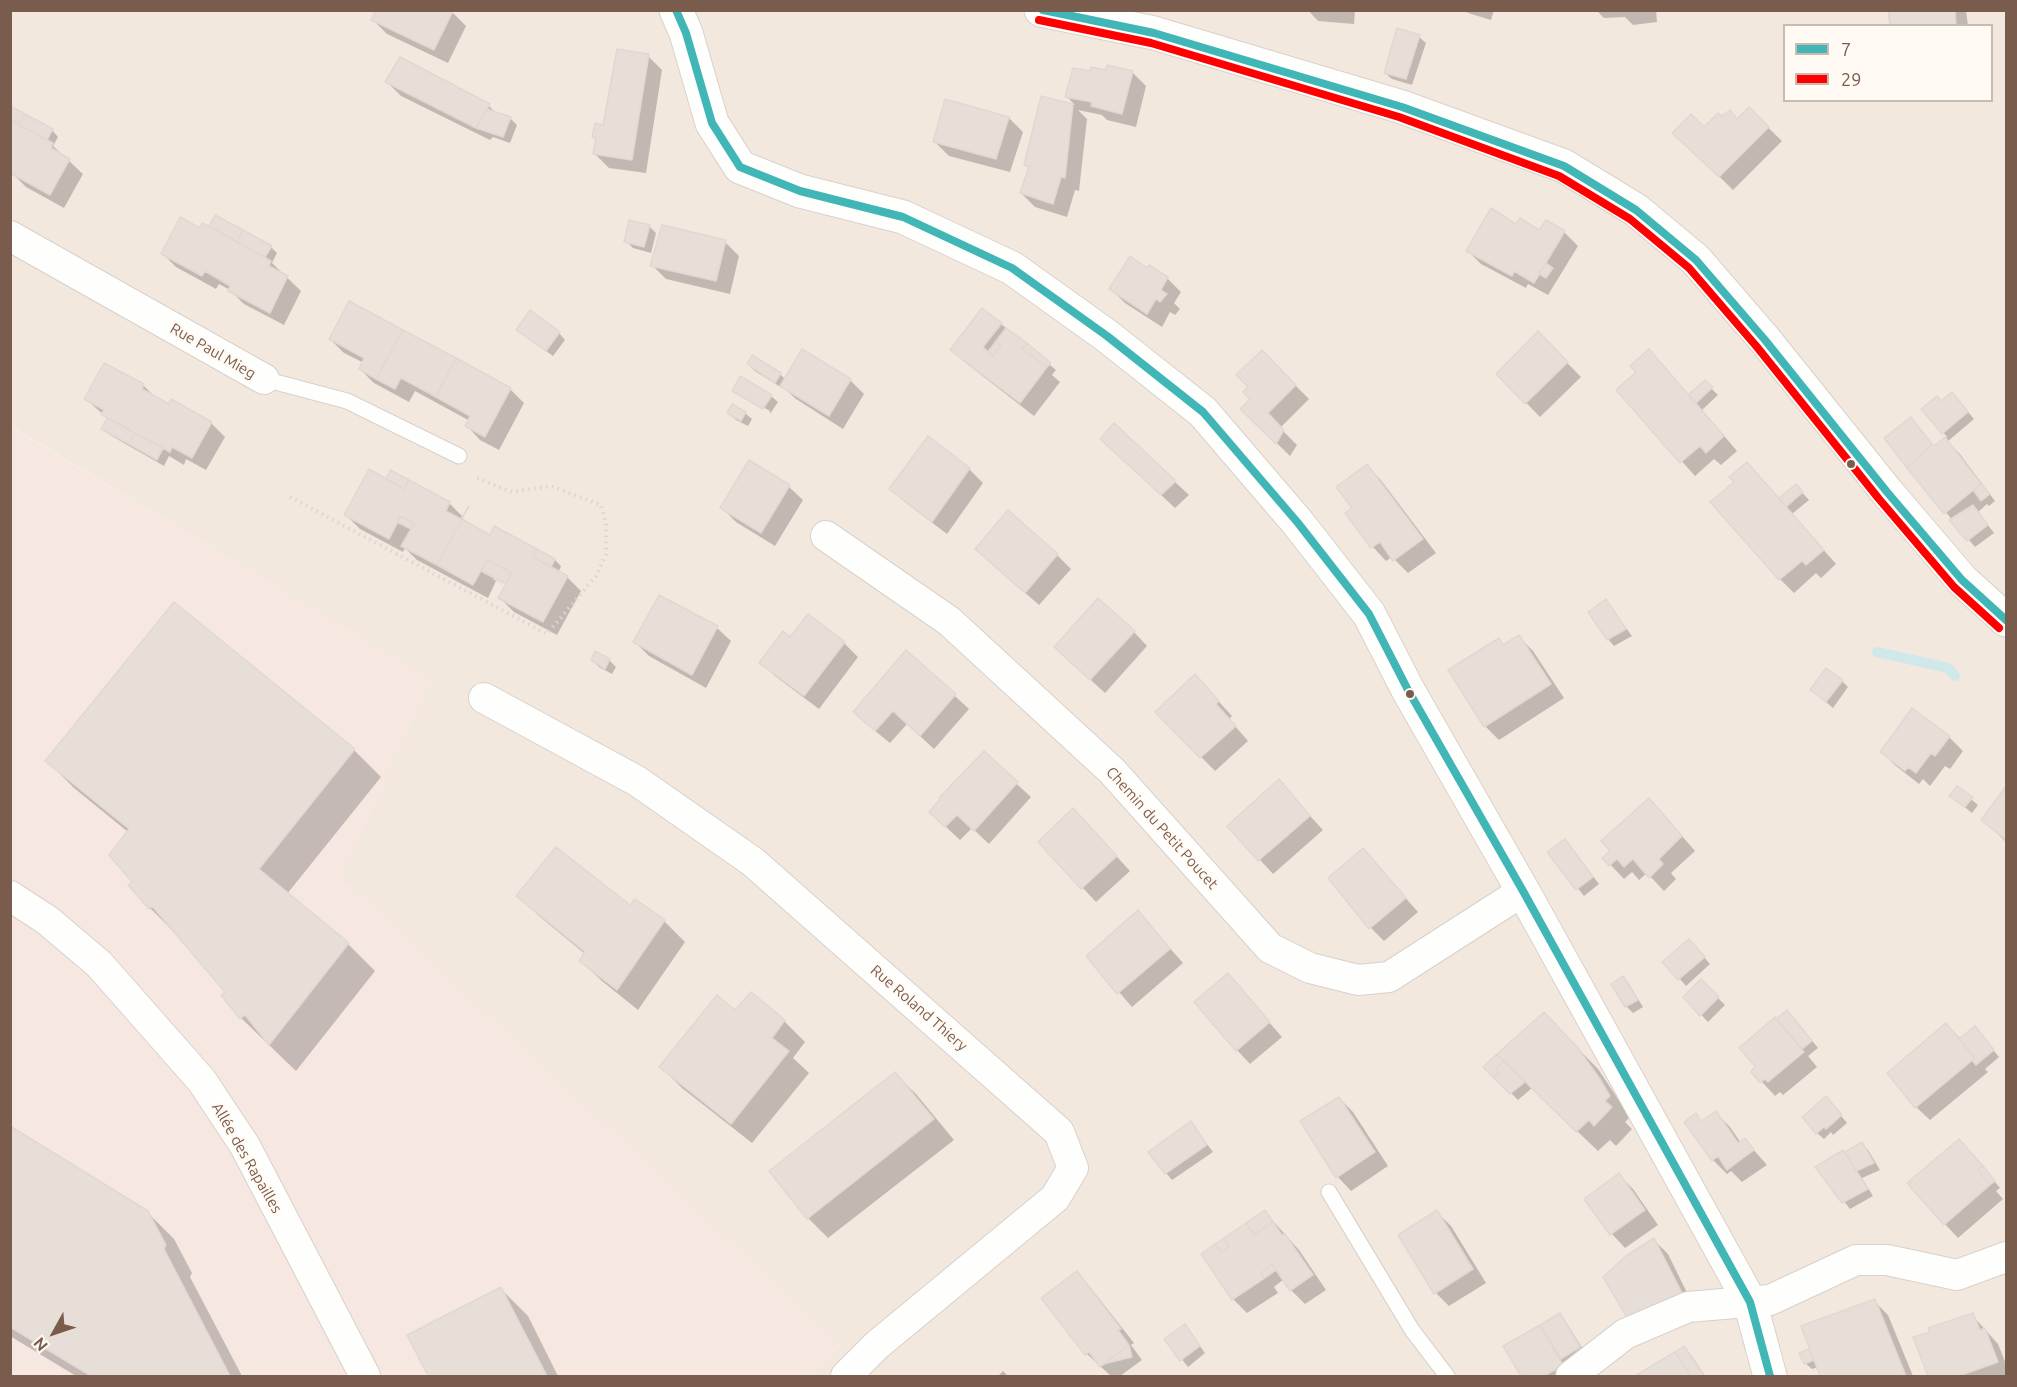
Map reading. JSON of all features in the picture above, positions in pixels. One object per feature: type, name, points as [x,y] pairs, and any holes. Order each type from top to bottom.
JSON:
[{"type":"street","points":[[676,10],[686,33],[712,123],[740,167],[800,191],[903,217],[1012,267],[1107,336],[1203,412],[1298,523],[1369,614],[1408,690],[1523,891],[1750,1302],[1770,1377]]},
{"type":"street","points":[[1041,10],[1154,33],[1402,107],[1564,165],[1636,210],[1696,260],[1765,340],[1887,492],[1962,580],[2007,620]]},
{"type":"street","name":"Rue Paul Mieg","points":[[10,236],[264,379]]},
{"type":"street","name":"Chemin du Petit Poucet","points":[[826,536],[948,621],[1112,771],[1270,948],[1310,968],[1358,980],[1389,977],[1523,891]]},
{"type":"street","name":"Rue Roland Thiery","points":[[484,698],[637,781],[753,862],[1059,1132],[1073,1168],[1055,1198],[877,1345],[846,1377]]},
{"type":"street","name":"Allée des Rapailles","points":[[10,896],[47,920],[99,964],[202,1081],[244,1146],[365,1377]]},
{"type":"street","points":[[1571,1377],[1625,1334],[1688,1307],[1770,1300],[1856,1260],[1887,1260],[1957,1275],[2007,1257]]},
{"type":"lane","name":"Rue Paul Mieg","points":[[264,379],[347,401],[459,456]]},
{"type":"lane","points":[[1329,1192],[1412,1330],[1447,1377]]},
{"type":"path","points":[[290,497],[547,634],[596,576],[606,554],[606,523],[601,505],[551,486],[512,492],[462,472],[459,456]]},
{"type":"shaded area","points":[[10,11],[2006,11],[2006,1376],[808,1376],[840,1345],[340,878],[431,680],[11,426]]},
{"type":"shaded area","points":[[10,426],[432,680],[340,878],[840,1345],[808,1376],[11,1376]]},
{"type":"building","points":[[376,10],[453,11],[434,50],[371,20]]},
{"type":"building","points":[[1888,10],[1955,10],[1956,24],[1890,24]]},
{"type":"building","points":[[1397,28],[1420,35],[1406,79],[1384,73]]},
{"type":"building","points":[[617,49],[649,54],[632,160],[593,154],[596,138],[592,137],[595,123],[603,125]]},
{"type":"building","points":[[400,57],[490,104],[476,128],[385,82]]},
{"type":"building","points":[[1107,65],[1133,71],[1122,114],[1091,106],[1092,102],[1065,97],[1073,68],[1090,71],[1091,67],[1106,70]]},
{"type":"building","points":[[1041,96],[1073,104],[1065,178],[1061,177],[1053,204],[1020,193],[1029,167],[1024,165]]},
{"type":"building","points":[[945,99],[1009,117],[996,159],[933,142]]},
{"type":"building","points":[[10,106],[25,114],[19,125],[10,120]]},
{"type":"building","points":[[1749,107],[1769,127],[1719,177],[1672,133],[1691,114],[1704,127],[1718,113],[1722,116],[1730,110],[1737,119]]},
{"type":"building","points":[[487,109],[511,117],[503,137],[476,128]]},
{"type":"building","points":[[25,114],[53,129],[47,140],[19,125]]},
{"type":"building","points":[[10,120],[53,143],[51,148],[70,159],[50,195],[10,173]]},
{"type":"building","points":[[1491,208],[1516,224],[1520,218],[1539,230],[1546,220],[1565,231],[1534,283],[1514,271],[1512,276],[1466,251]]},
{"type":"building","points":[[215,215],[243,230],[237,242],[209,226]]},
{"type":"building","points":[[180,217],[200,228],[202,223],[209,226],[271,261],[269,266],[288,276],[270,313],[228,291],[230,286],[205,271],[202,276],[161,254]]},
{"type":"building","points":[[629,220],[650,225],[644,247],[624,242]]},
{"type":"building","points":[[662,225],[726,240],[716,281],[650,266]]},
{"type":"building","points":[[243,230],[272,246],[265,257],[237,242]]},
{"type":"building","points":[[1130,256],[1147,268],[1149,265],[1168,277],[1161,290],[1167,294],[1160,302],[1156,299],[1147,314],[1109,289]]},
{"type":"building","points":[[1546,263],[1553,268],[1546,278],[1539,274]]},
{"type":"building","points":[[349,301],[403,330],[376,379],[359,369],[364,358],[329,339]]},
{"type":"building","points":[[982,308],[1002,323],[983,347],[993,356],[1001,346],[996,341],[1006,328],[1027,343],[1022,349],[1047,367],[1020,403],[950,350]]},
{"type":"building","points":[[530,310],[560,332],[546,351],[516,330]]},
{"type":"building","points":[[403,330],[456,358],[436,397],[401,378],[395,389],[376,379]]},
{"type":"building","points":[[1538,331],[1568,362],[1525,404],[1496,374]]},
{"type":"building","points":[[996,341],[1001,346],[993,356],[988,352]]},
{"type":"building","points":[[1027,343],[1051,363],[1047,367],[1022,349]]},
{"type":"building","points":[[802,349],[851,379],[829,416],[780,386]]},
{"type":"building","points":[[1649,349],[1724,436],[1706,453],[1700,446],[1680,463],[1616,390],[1636,372],[1630,366]]},
{"type":"building","points":[[1262,350],[1296,385],[1268,413],[1284,430],[1276,444],[1240,409],[1250,399],[1243,392],[1248,387],[1236,375]]},
{"type":"building","points":[[752,355],[781,373],[775,383],[747,364]]},
{"type":"building","points":[[456,358],[511,388],[485,437],[465,426],[470,416],[436,397]]},
{"type":"building","points":[[104,363],[144,384],[142,389],[169,404],[171,399],[212,422],[192,458],[172,447],[170,452],[101,414],[104,410],[84,399]]},
{"type":"building","points":[[740,376],[772,395],[763,409],[732,391]]},
{"type":"building","points":[[1705,380],[1713,387],[1696,403],[1689,394]]},
{"type":"building","points":[[1952,392],[1968,412],[1942,434],[1921,409],[1937,396],[1941,401]]},
{"type":"building","points":[[732,404],[746,412],[741,421],[727,413]]},
{"type":"building","points":[[1911,417],[1932,444],[1907,468],[1884,438]]},
{"type":"building","points":[[107,418],[135,433],[129,444],[101,429]]},
{"type":"building","points":[[1114,423],[1176,481],[1161,495],[1100,439]]},
{"type":"building","points":[[135,433],[163,448],[157,460],[129,444]]},
{"type":"building","points":[[928,436],[970,468],[932,522],[889,489]]},
{"type":"building","points":[[1945,437],[1981,484],[1944,514],[1907,468],[1932,444],[1934,446]]},
{"type":"building","points":[[749,460],[790,485],[761,533],[720,508]]},
{"type":"building","points":[[1747,462],[1824,550],[1806,565],[1802,561],[1779,580],[1710,502],[1734,482],[1729,477]]},
{"type":"building","points":[[1367,464],[1423,539],[1393,561],[1380,542],[1371,548],[1345,513],[1352,508],[1336,487]]},
{"type":"building","points":[[369,469],[404,489],[409,480],[450,502],[446,511],[461,519],[469,506],[437,565],[401,546],[414,524],[401,516],[389,539],[344,515]]},
{"type":"building","points":[[390,470],[409,480],[404,489],[386,479]]},
{"type":"building","points":[[1796,484],[1803,492],[1786,507],[1779,498]]},
{"type":"building","points":[[1981,484],[1990,494],[1981,501],[1973,490]]},
{"type":"building","points":[[1973,505],[1988,525],[1967,541],[1949,520]]},
{"type":"building","points":[[1008,510],[1058,554],[1025,593],[975,549]]},
{"type":"building","points":[[401,516],[414,524],[411,529],[397,522]]},
{"type":"building","points":[[462,519],[490,535],[494,526],[537,549],[533,557],[568,576],[543,622],[498,598],[512,573],[487,560],[473,585],[437,565]]},
{"type":"building","points":[[537,549],[555,559],[551,567],[533,557]]},
{"type":"building","points":[[487,560],[512,573],[506,584],[481,571]]},
{"type":"building","points":[[659,595],[718,626],[692,675],[633,642]]},
{"type":"building","points":[[1098,598],[1135,631],[1090,680],[1054,647]]},
{"type":"building","points":[[1606,599],[1626,629],[1607,640],[1588,612]]},
{"type":"building","points":[[174,602],[355,749],[259,869],[349,943],[269,1045],[245,1015],[240,1019],[221,995],[225,992],[152,906],[149,909],[128,885],[132,882],[109,855],[129,829],[45,761]]},
{"type":"building","points":[[808,614],[845,642],[804,696],[759,663],[783,631],[790,637]]},
{"type":"building","points":[[1519,635],[1551,684],[1484,727],[1448,670],[1499,638],[1503,645]]},
{"type":"building","points":[[906,650],[956,694],[920,736],[893,711],[875,731],[853,712]]},
{"type":"building","points":[[595,651],[610,659],[605,669],[591,660]]},
{"type":"building","points":[[1826,668],[1843,680],[1826,702],[1810,690]]},
{"type":"building","points":[[1195,674],[1219,701],[1216,704],[1236,726],[1200,758],[1155,712]]},
{"type":"building","points":[[1912,708],[1950,736],[1935,756],[1931,753],[1916,773],[1908,767],[1905,771],[1880,752]]},
{"type":"building","points":[[984,751],[1018,782],[974,831],[957,815],[945,827],[929,812],[939,798]]},
{"type":"building","points":[[1279,779],[1310,816],[1258,861],[1227,826]]},
{"type":"building","points":[[1957,786],[1973,797],[1965,807],[1949,796]]},
{"type":"building","points":[[2006,786],[2006,840],[1981,820]]},
{"type":"building","points":[[1649,798],[1682,836],[1659,859],[1663,864],[1649,878],[1633,859],[1624,867],[1617,859],[1609,866],[1602,858],[1610,851],[1601,841]]},
{"type":"building","points":[[1073,808],[1117,856],[1081,889],[1038,842]]},
{"type":"building","points":[[1565,839],[1593,877],[1576,890],[1547,852]]},
{"type":"building","points":[[556,847],[630,905],[635,899],[665,920],[617,990],[579,961],[585,952],[516,896]]},
{"type":"building","points":[[1363,848],[1406,898],[1369,929],[1328,878]]},
{"type":"building","points":[[1138,910],[1170,949],[1117,994],[1086,956]]},
{"type":"building","points":[[1689,939],[1705,957],[1678,980],[1662,962]]},
{"type":"building","points":[[1228,973],[1270,1022],[1236,1051],[1194,1002]]},
{"type":"building","points":[[1623,976],[1638,1000],[1625,1007],[1611,984]]},
{"type":"building","points":[[1701,979],[1719,997],[1700,1016],[1683,997]]},
{"type":"building","points":[[751,992],[785,1020],[772,1038],[789,1051],[731,1124],[659,1067],[717,995],[735,1010]]},
{"type":"building","points":[[1787,1010],[1812,1041],[1802,1049],[1776,1019]]},
{"type":"building","points":[[1544,1012],[1577,1047],[1610,1096],[1605,1101],[1612,1107],[1594,1126],[1589,1120],[1576,1132],[1497,1054]]},
{"type":"building","points":[[1775,1017],[1804,1052],[1768,1082],[1765,1079],[1760,1083],[1751,1072],[1755,1066],[1739,1048]]},
{"type":"building","points":[[1946,1023],[1975,1058],[1915,1108],[1887,1073]]},
{"type":"building","points":[[1975,1026],[1994,1050],[1976,1065],[1972,1060],[1975,1058],[1959,1039]]},
{"type":"building","points":[[1497,1054],[1504,1061],[1496,1068],[1499,1073],[1494,1078],[1483,1067]]},
{"type":"building","points":[[1504,1061],[1525,1082],[1510,1094],[1494,1078],[1499,1073],[1496,1068]]},
{"type":"building","points":[[895,1072],[934,1119],[807,1219],[769,1171]]},
{"type":"building","points":[[1826,1096],[1842,1115],[1826,1129],[1824,1127],[1816,1134],[1802,1117]]},
{"type":"building","points":[[1339,1097],[1375,1152],[1336,1178],[1300,1121]]},
{"type":"building","points":[[1716,1111],[1738,1143],[1745,1138],[1754,1150],[1727,1170],[1718,1156],[1712,1161],[1684,1122],[1696,1113],[1701,1121]]},
{"type":"building","points":[[1191,1121],[1207,1145],[1165,1174],[1148,1152]]},
{"type":"building","points":[[10,1126],[148,1211],[166,1245],[164,1249],[230,1376],[91,1376],[10,1327]]},
{"type":"building","points":[[1959,1139],[1983,1166],[1978,1170],[1990,1185],[1944,1225],[1907,1183]]},
{"type":"building","points":[[1862,1142],[1874,1163],[1856,1171],[1845,1152]]},
{"type":"building","points":[[1843,1150],[1868,1189],[1842,1203],[1815,1167]]},
{"type":"building","points":[[1983,1166],[1995,1181],[1990,1185],[1978,1170]]},
{"type":"building","points":[[1619,1173],[1645,1210],[1610,1235],[1584,1199]]},
{"type":"building","points":[[1265,1210],[1273,1222],[1254,1235],[1246,1223]]},
{"type":"building","points":[[1437,1210],[1473,1269],[1434,1294],[1398,1235]]},
{"type":"building","points":[[1273,1222],[1282,1235],[1285,1234],[1313,1275],[1290,1291],[1272,1264],[1261,1273],[1265,1278],[1232,1300],[1201,1254],[1215,1244],[1221,1252],[1229,1246],[1224,1238],[1246,1223],[1254,1235]]},
{"type":"building","points":[[1224,1238],[1229,1246],[1221,1252],[1215,1244]]},
{"type":"building","points":[[1654,1238],[1683,1295],[1628,1319],[1603,1277],[1626,1256]]},
{"type":"building","points":[[1272,1264],[1276,1270],[1265,1278],[1261,1273]]},
{"type":"building","points":[[1077,1271],[1121,1329],[1118,1330],[1129,1345],[1100,1367],[1089,1352],[1085,1355],[1041,1298]]},
{"type":"building","points":[[501,1287],[547,1376],[428,1376],[407,1335]]},
{"type":"building","points":[[1875,1299],[1906,1376],[1820,1376],[1801,1326]]},
{"type":"building","points":[[1560,1313],[1580,1347],[1561,1359],[1540,1325]]},
{"type":"building","points":[[1973,1313],[1980,1330],[1985,1328],[1998,1362],[1959,1376],[1928,1376],[1913,1337],[1930,1332],[1928,1328]]},
{"type":"building","points":[[1185,1324],[1200,1346],[1180,1361],[1164,1339]]},
{"type":"building","points":[[1540,1325],[1563,1365],[1544,1376],[1521,1376],[1503,1346]]},
{"type":"building","points":[[1129,1345],[1132,1357],[1103,1364]]},
{"type":"building","points":[[1684,1346],[1704,1376],[1691,1376],[1675,1352]]},
{"type":"building","points":[[1809,1349],[1814,1360],[1804,1364],[1799,1353]]},
{"type":"building","points":[[1675,1352],[1691,1376],[1635,1376]]},
{"type":"waterway","points":[[1877,652],[1948,668],[1955,676]]},
{"type":"transit line","name":"7","points":[[676,10],[686,33],[712,123],[740,167],[800,191],[903,217],[1012,268],[1107,336],[1203,412],[1298,523],[1369,614],[1408,690],[1523,891],[1750,1302],[1770,1376]]},
{"type":"transit line","name":"7","points":[[1043,10],[1154,33],[1402,107],[1564,166],[1636,210],[1696,260],[1765,340],[1887,492],[1962,580],[2006,620]]},
{"type":"transit line","name":"29","points":[[1039,20],[1151,43],[1399,117],[1559,176],[1630,219],[1689,268],[1757,347],[1879,499],[1954,587],[1999,628]]}]
